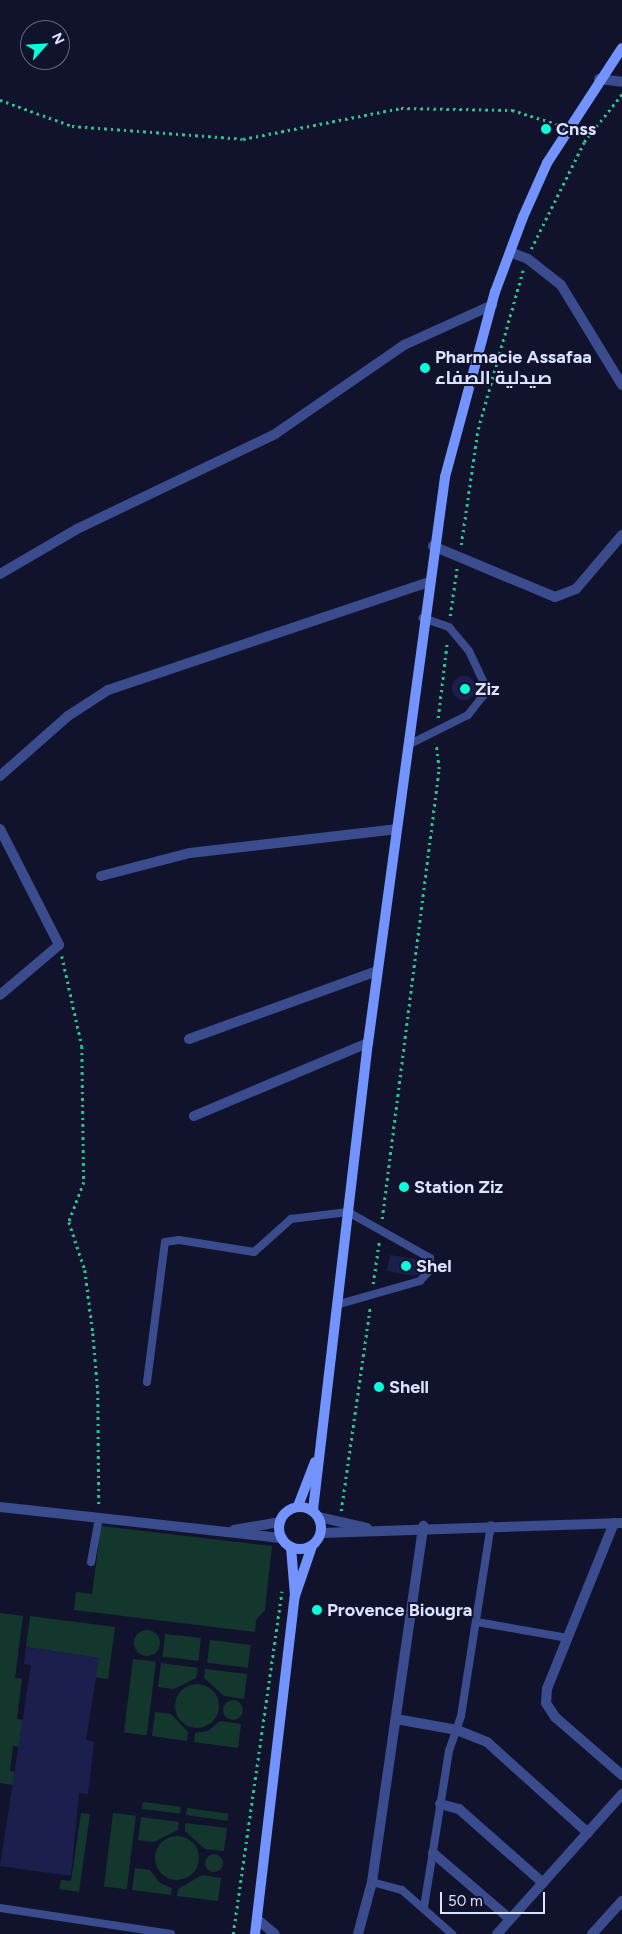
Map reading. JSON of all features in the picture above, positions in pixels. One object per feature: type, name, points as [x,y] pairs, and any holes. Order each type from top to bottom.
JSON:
[{"type":"main road","points":[[295,1596],[312,1546],[321,1533],[316,1514],[316,1461],[423,618],[445,477],[492,306],[510,252],[543,172],[599,79],[622,48]]},
{"type":"main road","points":[[255,1934],[295,1596],[291,1547],[282,1538],[280,1522],[298,1506],[316,1461]]},
{"type":"main road","points":[[298,1506],[316,1514]]},
{"type":"main road","points":[[291,1547],[312,1546]]},
{"type":"street","points":[[599,79],[622,82]]},
{"type":"street","points":[[510,252],[528,259],[561,285],[622,385]]},
{"type":"street","points":[[0,574],[77,529],[275,434],[404,345],[492,306]]},
{"type":"street","points":[[433,546],[547,596],[563,596],[587,578],[622,535]]},
{"type":"street","points":[[0,776],[68,716],[108,690],[429,582]]},
{"type":"street","points":[[0,828],[59,945],[0,996]]},
{"type":"street","points":[[100,876],[190,853],[396,829]]},
{"type":"street","points":[[189,1039],[378,971]]},
{"type":"street","points":[[194,1116],[368,1044]]},
{"type":"street","points":[[0,1507],[233,1530],[282,1538]]},
{"type":"street","points":[[316,1514],[367,1529]]},
{"type":"street","points":[[233,1530],[280,1522]]},
{"type":"street","points":[[321,1533],[423,1526],[618,1523],[547,1689],[547,1708],[622,1775]]},
{"type":"street","points":[[358,1934],[372,1882],[423,1526]]},
{"type":"street","points":[[396,1719],[457,1730],[493,1746],[588,1833]]},
{"type":"street","points":[[497,1934],[622,1794]]},
{"type":"street","points":[[440,1804],[459,1809],[543,1883]]},
{"type":"street","points":[[433,1853],[510,1919]]},
{"type":"street","points":[[592,1934],[622,1901]]},
{"type":"street","points":[[257,1919],[275,1934]]},
{"type":"lane","points":[[408,745],[468,715],[483,696],[476,663],[449,627],[423,618]]},
{"type":"lane","points":[[147,1382],[165,1242],[179,1240],[254,1252],[291,1219],[348,1212],[381,1227],[426,1253],[430,1264],[420,1280],[336,1305]]},
{"type":"lane","points":[[91,1562],[99,1518]]},
{"type":"lane","points":[[424,1906],[448,1751],[457,1730],[477,1622],[491,1525]]},
{"type":"lane","points":[[477,1622],[568,1638]]},
{"type":"lane","points":[[372,1882],[402,1890],[424,1906],[452,1934]]},
{"type":"lane","points":[[0,1908],[170,1934]]},
{"type":"path","points":[[339,1521],[381,1227],[439,769],[436,731],[478,429],[528,259],[543,218],[584,142],[622,94]]},
{"type":"path","points":[[0,100],[72,126],[243,139],[401,108],[512,110],[568,129]]},
{"type":"path","points":[[59,945],[76,1004],[82,1046],[84,1182],[69,1222],[84,1270],[94,1352],[99,1518]]},
{"type":"path","points":[[233,1934],[283,1585]]},
{"type":"green space","points":[[101,1526],[272,1546],[265,1610],[256,1620],[255,1632],[74,1610],[76,1592],[92,1594]]},
{"type":"green space","points":[[0,1613],[23,1616],[15,1678],[22,1679],[17,1719],[24,1720],[20,1747],[13,1746],[10,1771],[16,1772],[14,1785],[0,1783]]},
{"type":"green space","points":[[30,1616],[115,1627],[108,1679],[94,1677],[99,1658],[26,1647]]},
{"type":"green space","points":[[147,1630],[156,1634],[160,1643],[156,1652],[147,1656],[138,1652],[134,1643],[138,1634]]},
{"type":"green space","points":[[165,1634],[201,1638],[198,1661],[163,1657]]},
{"type":"green space","points":[[210,1640],[251,1645],[248,1668],[207,1663]]},
{"type":"green space","points":[[133,1659],[156,1662],[147,1735],[124,1732]]},
{"type":"green space","points":[[161,1663],[198,1668],[196,1678],[174,1689],[158,1687]]},
{"type":"green space","points":[[205,1669],[247,1674],[244,1699],[224,1696],[204,1678]]},
{"type":"green space","points":[[193,1684],[201,1684],[213,1690],[219,1706],[213,1722],[201,1728],[193,1728],[181,1722],[175,1710],[175,1702],[181,1690]]},
{"type":"green space","points":[[233,1700],[240,1703],[243,1710],[240,1717],[233,1720],[226,1717],[223,1710],[226,1703]]},
{"type":"green space","points":[[155,1712],[171,1714],[188,1732],[187,1741],[152,1736]]},
{"type":"green space","points":[[220,1721],[241,1724],[238,1748],[194,1742],[195,1733],[208,1731]]},
{"type":"green space","points":[[143,1802],[181,1807],[180,1814],[142,1809]]},
{"type":"green space","points":[[187,1808],[229,1814],[228,1821],[186,1815]]},
{"type":"green space","points":[[81,1813],[90,1814],[79,1892],[59,1889],[61,1880],[71,1881]]},
{"type":"green space","points":[[113,1813],[136,1816],[127,1889],[104,1886]]},
{"type":"green space","points":[[141,1817],[179,1822],[178,1830],[154,1842],[138,1840]]},
{"type":"green space","points":[[185,1823],[227,1828],[224,1851],[205,1849],[185,1831]]},
{"type":"green space","points":[[173,1836],[181,1836],[193,1842],[199,1858],[193,1874],[181,1880],[173,1880],[161,1874],[155,1862],[155,1854],[161,1842]]},
{"type":"green space","points":[[214,1854],[220,1857],[223,1863],[220,1869],[214,1872],[208,1869],[205,1863],[208,1857]]},
{"type":"green space","points":[[135,1868],[150,1870],[160,1883],[172,1888],[171,1895],[132,1890]]},
{"type":"green space","points":[[202,1875],[221,1878],[218,1901],[177,1896],[178,1889]]},
{"type":"building","name":"Ziz","points":[[464,676],[472,680],[476,688],[472,696],[464,700],[456,696],[452,688],[456,680]]},
{"type":"building","name":"Shel","points":[[390,1255],[423,1260],[423,1270],[416,1276],[387,1271]]},
{"type":"building","points":[[26,1647],[99,1658],[86,1740],[94,1742],[88,1794],[79,1793],[71,1876],[0,1866],[31,1665],[24,1664]]},
{"type":"place","name":"Cnss","points":[[546,129]]},
{"type":"place","name":"Pharmacie Assafaa صيدلية الصفاء","points":[[425,368]]},
{"type":"place","name":"Ziz","points":[[465,689]]},
{"type":"place","name":"Station Ziz","points":[[404,1187]]},
{"type":"place","name":"Shel","points":[[406,1266]]},
{"type":"place","name":"Shell","points":[[379,1387]]},
{"type":"place","name":"Provence Biougra","points":[[317,1610]]}]
